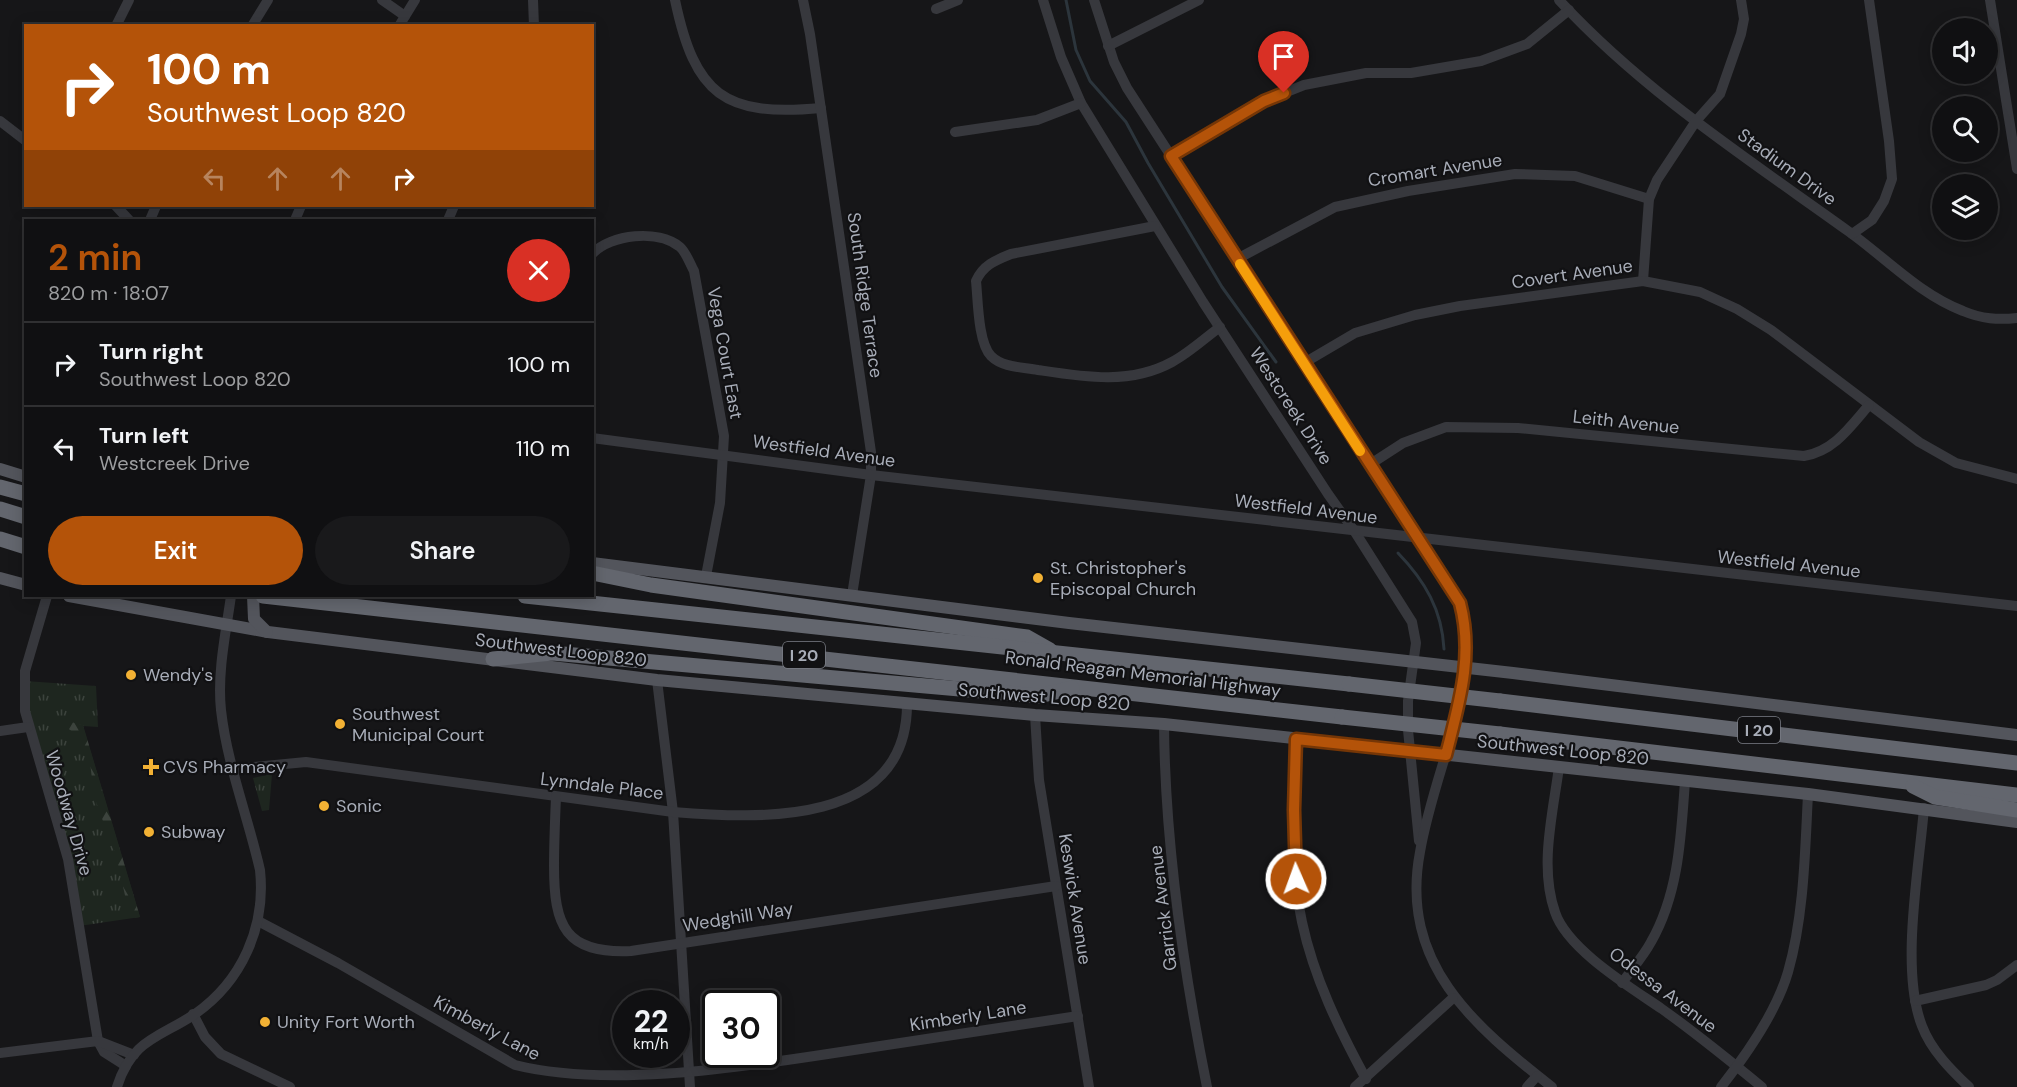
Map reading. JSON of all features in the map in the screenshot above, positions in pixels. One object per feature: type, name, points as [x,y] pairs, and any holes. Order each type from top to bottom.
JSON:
[{"type":"highway","points":[[0,487],[24,493]]},
{"type":"highway","points":[[0,509],[24,516]]},
{"type":"highway","points":[[0,539],[24,546]]},
{"type":"highway","points":[[594,573],[651,585],[1028,637],[1056,653]]},
{"type":"highway","name":"Ronald Reagan Memorial Highway","points":[[272,597],[1082,686],[2017,795]]},
{"type":"highway","name":"Ronald Reagan Memorial Highway","points":[[534,597],[1349,684],[2017,763]]},
{"type":"highway","points":[[493,659],[552,653],[1039,696],[1082,686]]},
{"type":"highway","points":[[1902,781],[1935,797],[2017,810]]},
{"type":"main road","points":[[0,470],[24,476]]},
{"type":"main road","points":[[594,564],[2017,735]]},
{"type":"main road","points":[[0,578],[24,584]]},
{"type":"main road","name":"Southwest Loop 820","points":[[74,597],[268,632],[657,680],[1035,715],[1164,724],[1808,794],[2017,822]]},
{"type":"main road","points":[[253,597],[252,613],[258,624],[268,632]]},
{"type":"street","points":[[117,24],[129,0]]},
{"type":"street","points":[[253,24],[268,0]]},
{"type":"street","points":[[382,0],[402,21],[415,0]]},
{"type":"street","points":[[533,0],[534,24]]},
{"type":"street","points":[[675,0],[684,39],[698,73],[709,86],[734,102],[749,108],[786,111],[821,108]]},
{"type":"street","name":"South Ridge Terrace","points":[[802,0],[821,108],[872,452],[871,475],[852,595]]},
{"type":"street","points":[[936,9],[958,0]]},
{"type":"street","name":"Westcreek Drive","points":[[1043,0],[1061,57],[1081,103],[1155,226],[1412,622],[1416,643],[1415,663],[1408,701],[1410,751],[1420,850],[1417,913],[1432,958],[1453,998],[1482,1030],[1552,1087]]},
{"type":"street","name":"Westcreek Drive","points":[[1094,0],[1108,46],[1127,88],[1460,603],[1467,628],[1467,668],[1420,850]]},
{"type":"street","points":[[1108,46],[1199,0]]},
{"type":"street","name":"Stadium Drive","points":[[1559,0],[1608,50],[1695,121],[1852,234],[1906,279],[1962,311],[1998,320],[2017,318]]},
{"type":"street","points":[[1643,281],[1650,199],[1657,180],[1695,121],[1720,94],[1737,50],[1744,19],[1741,0]]},
{"type":"street","points":[[1852,234],[1872,220],[1884,201],[1892,179],[1889,141],[1869,0]]},
{"type":"street","points":[[1990,0],[2017,169]]},
{"type":"street","points":[[1171,156],[1264,101],[1304,84],[1366,74],[1432,70],[1480,61],[1527,44],[1569,10]]},
{"type":"street","points":[[955,132],[1037,120],[1081,103]]},
{"type":"street","points":[[0,121],[24,139]]},
{"type":"street","name":"Cromart Avenue","points":[[1237,259],[1335,207],[1388,195],[1515,174],[1575,176],[1650,199]]},
{"type":"street","points":[[117,207],[128,219]]},
{"type":"street","points":[[1155,226],[1011,254],[992,262],[980,273],[976,281],[983,341],[990,356],[1002,364],[1070,375],[1119,378],[1150,372],[1174,361],[1220,327]]},
{"type":"street","name":"Vega Court East","points":[[594,253],[610,241],[645,237],[663,240],[680,247],[694,271],[724,436],[720,502],[706,576]]},
{"type":"street","name":"Covert Avenue","points":[[1304,363],[1355,333],[1415,315],[1460,306],[1643,281],[1700,292],[1737,309],[1771,330],[1919,442],[1956,463],[2017,479]]},
{"type":"street","name":"Leith Avenue","points":[[1369,465],[1402,443],[1446,427],[1518,428],[1804,456],[1818,454],[1836,443],[1869,405]]},
{"type":"street","name":"Westfield Avenue","points":[[594,438],[871,475],[2017,606]]},
{"type":"street","name":"Woodway Drive","points":[[47,597],[25,671],[28,728],[68,859],[98,1041]]},
{"type":"street","points":[[117,1087],[129,1061],[157,1034],[194,1014],[210,1001],[235,973],[249,950],[258,921],[262,887],[260,870],[233,769],[221,708],[220,681],[231,597]]},
{"type":"street","points":[[657,680],[673,812],[690,1087]]},
{"type":"street","name":"Lynndale Place","points":[[233,769],[306,762],[673,812],[754,816],[807,811],[844,801],[866,789],[887,768],[897,754],[907,720],[907,703]]},
{"type":"street","name":"Keswick Avenue","points":[[1035,715],[1040,780],[1089,1087]]},
{"type":"street","name":"Garrick Avenue","points":[[1164,724],[1165,768],[1186,966],[1207,1087]]},
{"type":"street","points":[[0,731],[28,728]]},
{"type":"street","points":[[1296,739],[1294,821],[1296,879],[1301,920],[1321,984],[1338,1027],[1366,1079]]},
{"type":"street","name":"Odessa Avenue","points":[[1559,767],[1548,847],[1549,885],[1555,912],[1573,940],[1622,983],[1662,1009],[1762,1087]]},
{"type":"street","points":[[1622,983],[1652,942],[1674,887],[1680,851],[1685,781]]},
{"type":"street","points":[[1720,1087],[1762,1028],[1788,971],[1796,930],[1808,794]]},
{"type":"street","name":"Wedghill Way","points":[[556,797],[554,892],[558,917],[567,932],[586,947],[611,952],[1056,886]]},
{"type":"street","points":[[1924,808],[1912,948],[1915,1001],[1922,1027],[1931,1042],[1942,1059],[1969,1087]]},
{"type":"street","name":"Kimberly Lane","points":[[258,921],[338,963],[471,1041],[533,1072],[591,1082],[689,1074],[1077,1016]]},
{"type":"street","points":[[1915,1001],[1986,985],[2017,965]]},
{"type":"street","points":[[1356,1087],[1453,998]]},
{"type":"street","points":[[194,1014],[205,1036],[221,1054],[290,1087]]},
{"type":"street","points":[[0,1053],[98,1041],[104,1052],[129,1061]]},
{"type":"street","points":[[1527,1087],[1537,1076]]},
{"type":"green space","points":[[25,681],[96,686],[98,727],[83,726],[140,917],[79,926],[72,882],[28,727]]},
{"type":"green space","points":[[67,721],[83,725],[140,917],[135,918],[129,913],[115,851],[106,838],[108,828],[104,824],[94,796],[90,762],[85,757],[83,744],[77,735],[62,724]]},
{"type":"green space","points":[[272,774],[269,810],[262,811],[253,778]]},
{"type":"waterway","points":[[1066,0],[1076,50],[1090,81],[1126,122],[1222,287],[1276,362]]},
{"type":"waterway","points":[[1398,553],[1424,585],[1436,609],[1444,649]]},
{"type":"slow traffic","points":[[1240,264],[1360,451]]},
{"type":"place","name":"St. Christopher's Episcopal Church","points":[[1038,578]]},
{"type":"place","name":"Wendy's","points":[[131,675]]},
{"type":"place","name":"Southwest Municipal Court","points":[[340,724]]},
{"type":"place","name":"CVS Pharmacy","points":[[151,767]]},
{"type":"place","name":"Sonic","points":[[324,806]]},
{"type":"place","name":"Subway","points":[[149,832]]},
{"type":"place","name":"Unity Fort Worth","points":[[265,1022]]},
{"type":"route","points":[[1284,93],[1264,101],[1171,156],[1346,430],[1460,603],[1467,628],[1467,668],[1446,755],[1296,739],[1294,810],[1296,879]]}]
